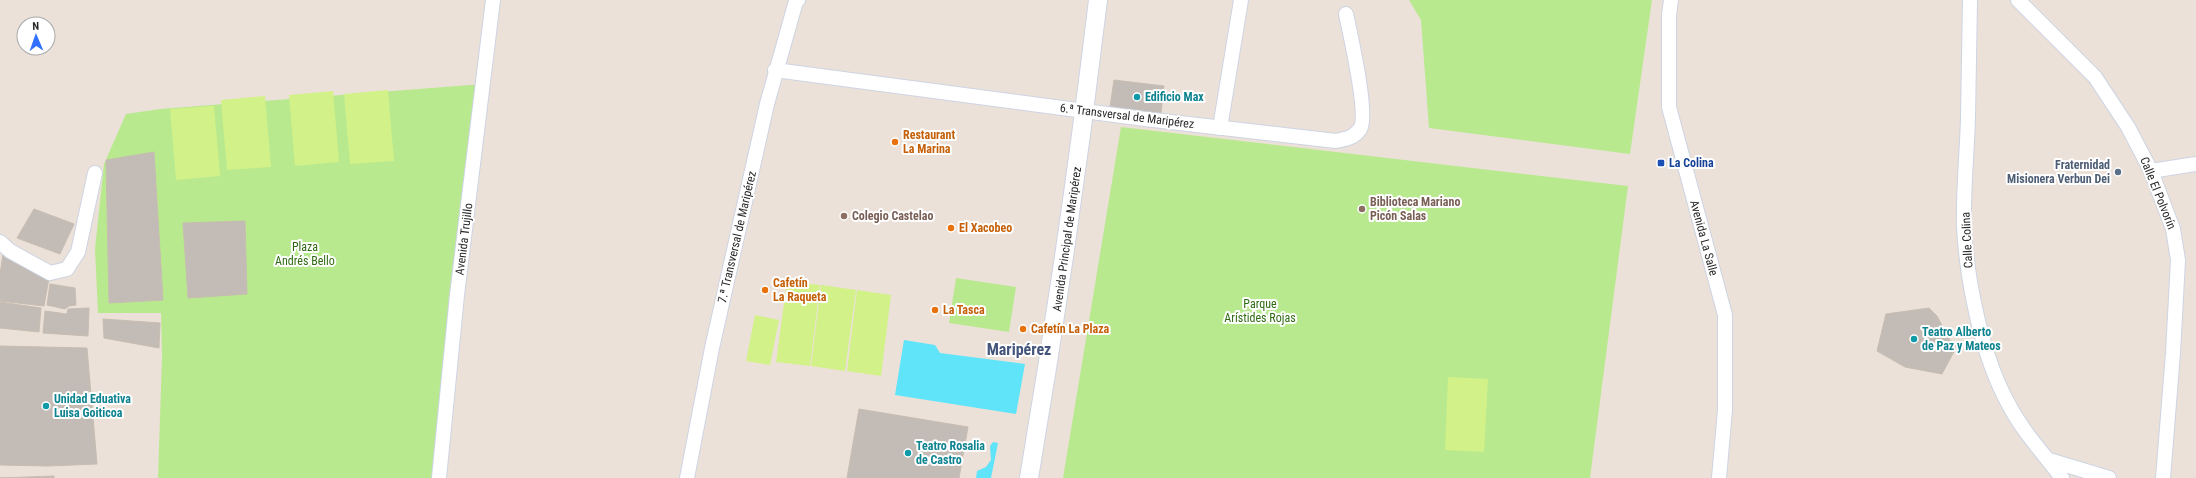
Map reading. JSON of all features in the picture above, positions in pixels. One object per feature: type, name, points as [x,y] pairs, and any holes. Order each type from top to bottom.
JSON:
[{"type":"street","name":"Avenida Trujillo","points":[[439,478],[457,295],[493,0]]},
{"type":"street","name":"7.ª Transversal de Maripérez","points":[[687,478],[712,348],[775,70],[798,0]]},
{"type":"street","name":"Avenida Principal de Maripérez","points":[[1029,478],[1053,337],[1085,111],[1098,0]]},
{"type":"street","points":[[1220,128],[1241,0]]},
{"type":"street","name":"Avenida La Salle","points":[[1671,0],[1669,15],[1670,107],[1725,315],[1725,410],[1719,478]]},
{"type":"street","name":"Calle Colina","points":[[1970,0],[1964,226],[1968,270],[1980,324],[1996,379],[2020,422],[2062,478]]},
{"type":"street","name":"Calle El Polvorín","points":[[2018,0],[2095,77],[2128,127],[2151,171],[2173,229],[2178,260],[2173,353],[2162,478]]},
{"type":"street","name":"6.ª Transversal de Maripérez","points":[[775,70],[1085,111],[1336,141],[1350,138],[1361,128],[1362,117],[1362,100],[1346,14]]},
{"type":"street","points":[[2151,171],[2196,164]]},
{"type":"street","points":[[0,242],[10,251],[50,273],[67,269],[78,252],[95,173]]},
{"type":"street","points":[[2049,460],[2109,478]]},
{"type":"green space","points":[[1409,0],[1652,0],[1630,154],[1429,128],[1421,20]]},
{"type":"green space","name":"Plaza Andrés Bello","points":[[483,84],[439,478],[158,478],[162,357],[161,313],[98,313],[95,249],[104,164],[126,114],[160,109]]},
{"type":"green space","points":[[388,90],[394,161],[350,164],[344,94]]},
{"type":"green space","points":[[333,91],[339,162],[295,166],[289,95]]},
{"type":"green space","points":[[265,96],[271,167],[227,170],[221,100]]},
{"type":"green space","points":[[214,106],[220,176],[176,180],[170,109]]},
{"type":"green space","name":"Parque Arístides Rojas","points":[[1121,127],[1628,186],[1590,478],[1063,478]]},
{"type":"green space","points":[[956,278],[1016,287],[1009,332],[949,323]]},
{"type":"green space","points":[[787,281],[820,285],[810,366],[776,362]]},
{"type":"green space","points":[[821,285],[856,290],[845,371],[811,366]]},
{"type":"green space","points":[[857,290],[891,295],[881,376],[847,371]]},
{"type":"green space","points":[[755,315],[779,320],[770,365],[746,361]]},
{"type":"green space","points":[[1448,377],[1488,379],[1484,452],[1445,450]]},
{"type":"water","points":[[904,340],[935,345],[940,353],[1025,364],[1016,414],[895,395]]},
{"type":"water","points":[[993,442],[998,443],[991,478],[976,478],[977,471],[986,467],[991,460],[990,446]]},
{"type":"building","name":"Edificio Max","points":[[1114,80],[1164,86],[1161,113],[1110,107]]},
{"type":"building","points":[[154,152],[163,300],[109,303],[106,160]]},
{"type":"building","points":[[34,209],[74,224],[60,254],[17,238]]},
{"type":"building","points":[[245,221],[247,294],[188,298],[183,223]]},
{"type":"building","points":[[3,254],[49,278],[44,306],[0,301],[0,274]]},
{"type":"building","points":[[50,284],[75,288],[76,305],[69,306],[65,309],[47,305]]},
{"type":"building","points":[[0,302],[41,308],[39,332],[0,328]]},
{"type":"building","points":[[89,308],[88,336],[43,333],[45,311],[67,314],[68,309]]},
{"type":"building","name":"Teatro Alberto de Paz y Mateos","points":[[1929,308],[1937,316],[1952,344],[1958,344],[1942,374],[1905,367],[1877,351],[1886,314]]},
{"type":"building","points":[[103,319],[160,323],[159,348],[104,338]]},
{"type":"building","name":"Unidad Eduativa Luisa Goiticoa","points":[[0,346],[87,348],[97,464],[48,466],[0,465]]},
{"type":"building","name":"Teatro Rosalia de Castro","points":[[859,409],[968,427],[959,478],[847,478]]},
{"type":"building","points":[[54,476],[54,478],[0,478]]},
{"type":"place","name":"Edificio Max","points":[[1137,97]]},
{"type":"place","name":"Restaurant La Marina","points":[[895,142]]},
{"type":"place","name":"La Colina","points":[[1661,163]]},
{"type":"place","name":"Fraternidad Misionera Verbun Dei","points":[[2118,172]]},
{"type":"place","name":"Biblioteca Mariano Picón Salas","points":[[1362,209]]},
{"type":"place","name":"Colegio Castelao","points":[[844,216]]},
{"type":"place","name":"El Xacobeo","points":[[951,228]]},
{"type":"place","name":"Cafetín La Raqueta","points":[[765,290]]},
{"type":"place","name":"La Tasca","points":[[935,310]]},
{"type":"place","name":"Cafetín La Plaza","points":[[1023,329]]},
{"type":"place","name":"Teatro Alberto de Paz y Mateos","points":[[1914,339]]},
{"type":"place","name":"Unidad Eduativa Luisa Goiticoa","points":[[46,406]]},
{"type":"place","name":"Teatro Rosalia de Castro","points":[[908,453]]},
{"type":"district","name":"Maripérez","points":[[1019,349]]}]
